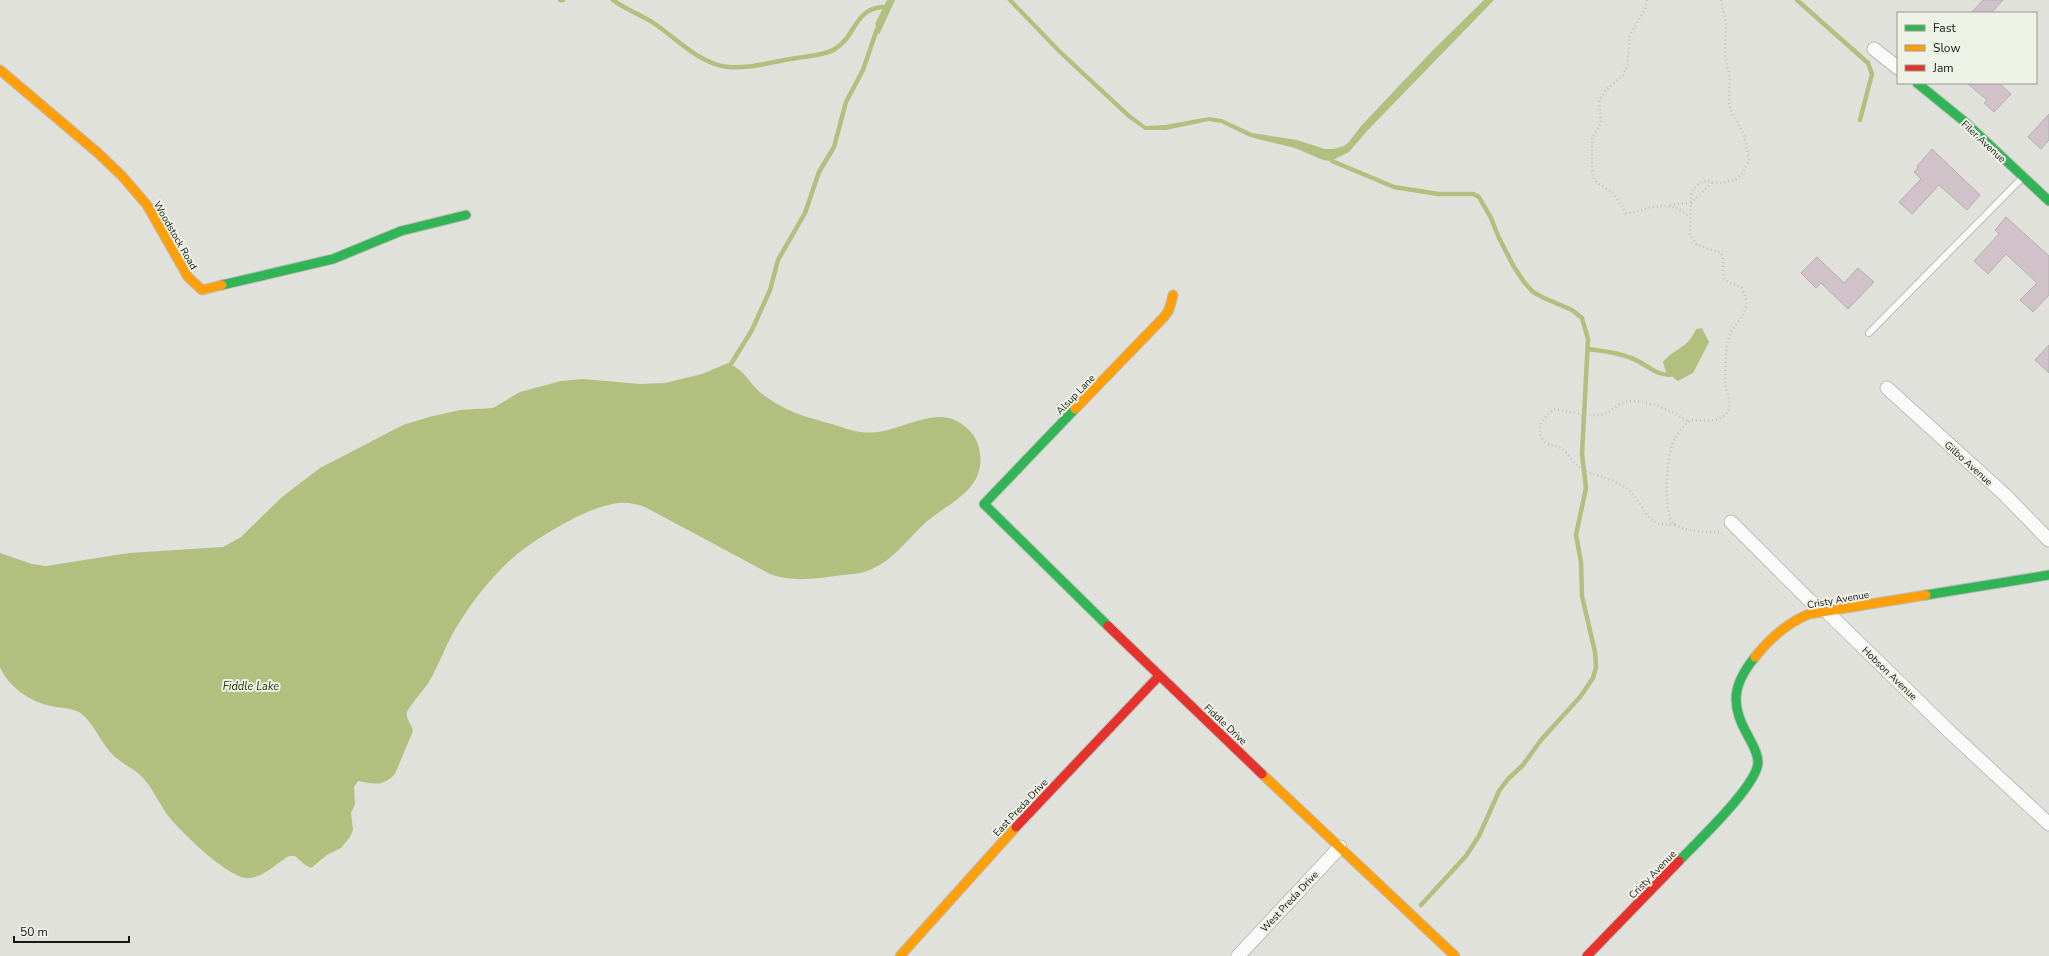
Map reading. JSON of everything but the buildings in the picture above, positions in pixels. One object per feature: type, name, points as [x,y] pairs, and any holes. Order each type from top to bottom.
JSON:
[{"type":"street","points":[[1874,49],[1897,67]]},
{"type":"street","name":"Woodstock Road","points":[[0,70],[98,153],[122,176],[147,205],[188,277],[202,290],[333,260],[401,231],[466,215]]},
{"type":"street","name":"Filer Avenue","points":[[1918,84],[1965,122],[2049,201]]},
{"type":"street","name":"Alsup Lane","points":[[984,504],[1164,317],[1169,310],[1174,295]]},
{"type":"street","name":"Gilbo Avenue","points":[[1887,388],[2004,494],[2049,540]]},
{"type":"street","name":"Fiddle Drive","points":[[984,504],[1160,676],[1455,956]]},
{"type":"street","name":"Hobson Avenue","points":[[1731,522],[1810,601],[1828,612],[1951,733],[2049,824]]},
{"type":"street","name":"Cristy Avenue","points":[[1587,956],[1705,835],[1746,788],[1758,763],[1754,747],[1738,718],[1735,692],[1748,664],[1765,644],[1792,621],[1809,614],[2049,576]]},
{"type":"street","name":"East Preda Drive","points":[[900,956],[1011,832],[1160,676]]},
{"type":"street","name":"West Preda Drive","points":[[1238,956],[1340,847]]},
{"type":"lane","points":[[1869,333],[2024,177]]},
{"type":"path","points":[[1647,0],[1645,9],[1630,35],[1627,67],[1623,76],[1606,91],[1599,101],[1601,123],[1592,138],[1592,175],[1598,184],[1614,194],[1626,213],[1651,206],[1691,202],[1713,182]]},
{"type":"path","points":[[1721,0],[1726,23],[1725,54],[1730,77],[1730,108],[1744,135],[1749,160],[1742,174],[1735,180],[1728,183],[1702,181],[1697,184],[1693,188],[1690,217],[1692,239],[1700,246],[1720,253],[1724,262],[1723,276],[1728,282],[1742,288],[1745,303],[1744,316],[1729,337],[1725,381],[1730,405],[1728,411],[1712,422],[1691,420],[1680,429],[1672,445],[1666,502],[1668,516],[1676,524],[1686,530],[1742,532]]},
{"type":"path","points":[[1668,205],[1681,210],[1690,217]]},
{"type":"path","points":[[1676,524],[1660,525],[1653,522],[1638,501],[1626,488],[1617,482],[1584,470],[1576,465],[1559,448],[1546,442],[1540,433],[1540,427],[1544,418],[1554,410],[1580,414],[1603,414],[1622,403],[1633,401],[1674,412],[1689,422]]},
{"type":"water","points":[[887,0],[895,0],[879,35],[875,24]]},
{"type":"water","points":[[1007,0],[1013,0],[1061,50],[1131,115],[1146,126],[1165,125],[1209,117],[1222,119],[1252,133],[1297,140],[1325,149],[1333,149],[1344,146],[1349,142],[1361,126],[1433,50],[1484,0],[1494,0],[1367,131],[1349,152],[1331,161],[1323,160],[1295,148],[1250,137],[1221,123],[1209,121],[1166,130],[1145,130],[1128,118],[1058,53]]},
{"type":"water","points":[[1702,328],[1709,342],[1693,373],[1678,381],[1666,372],[1663,362],[1667,357],[1689,341],[1696,329]]},
{"type":"water","name":"Fiddle Lake","points":[[728,363],[739,370],[761,393],[786,409],[854,431],[875,432],[889,430],[931,418],[944,417],[957,421],[969,430],[978,444],[980,467],[976,478],[962,495],[925,523],[891,557],[876,567],[855,574],[802,579],[778,577],[645,507],[625,503],[606,505],[579,516],[550,531],[508,562],[472,604],[455,630],[429,682],[407,712],[407,717],[413,731],[395,774],[386,781],[378,784],[358,781],[354,787],[355,804],[351,813],[353,830],[350,837],[341,848],[327,855],[311,868],[295,856],[289,856],[266,872],[254,877],[241,877],[223,867],[203,851],[175,824],[144,779],[137,772],[113,755],[84,716],[77,711],[43,704],[28,697],[8,681],[0,667],[0,553],[32,564],[46,566],[129,553],[223,547],[241,537],[282,497],[320,468],[403,425],[460,410],[493,408],[520,392],[561,381],[583,379],[640,384],[665,383],[702,374]]},
{"type":"waterway","points":[[613,0],[655,24],[699,56],[718,65],[728,67],[760,65],[831,51],[848,37],[866,12],[883,7]]},
{"type":"waterway","points":[[1797,0],[1868,63],[1872,74],[1860,120]]},
{"type":"waterway","points":[[731,364],[752,330],[770,290],[778,260],[805,213],[819,172],[834,147],[846,102],[863,70],[877,29]]},
{"type":"waterway","points":[[1332,161],[1394,187],[1438,194],[1473,194],[1479,197],[1491,218],[1499,238],[1514,267],[1524,282],[1533,292],[1572,310],[1582,318],[1588,339],[1582,454],[1586,488],[1576,535],[1581,562],[1582,596],[1595,652],[1596,667],[1593,678],[1580,697],[1541,740],[1523,765],[1508,779],[1499,791],[1479,836],[1466,856],[1421,905]]},
{"type":"waterway","points":[[1588,349],[1620,354],[1636,360],[1659,373],[1670,375]]},
{"type":"traffic: fast","points":[[1918,84],[1965,122],[2049,201]]},
{"type":"traffic: fast","points":[[222,285],[333,259],[401,231],[466,215]]},
{"type":"traffic: fast","points":[[1075,409],[984,504],[1108,626]]},
{"type":"traffic: fast","points":[[1926,595],[2049,575]]},
{"type":"traffic: fast","points":[[1679,861],[1737,799],[1748,785],[1755,772],[1758,762],[1757,755],[1742,723],[1736,704],[1738,685],[1742,676],[1755,657]]},
{"type":"traffic: slow","points":[[0,70],[98,153],[122,176],[147,205],[188,277],[202,290],[222,285]]},
{"type":"traffic: slow","points":[[1075,409],[1164,317],[1169,310],[1173,295]]},
{"type":"traffic: slow","points":[[1755,657],[1779,632],[1793,622],[1809,614],[1926,595]]},
{"type":"traffic: slow","points":[[1262,774],[1455,956]]},
{"type":"traffic: slow","points":[[900,956],[1016,827]]},
{"type":"traffic: jam","points":[[1108,626],[1262,774]]},
{"type":"traffic: jam","points":[[1016,827],[1159,676]]},
{"type":"traffic: jam","points":[[1587,956],[1679,861]]}]
